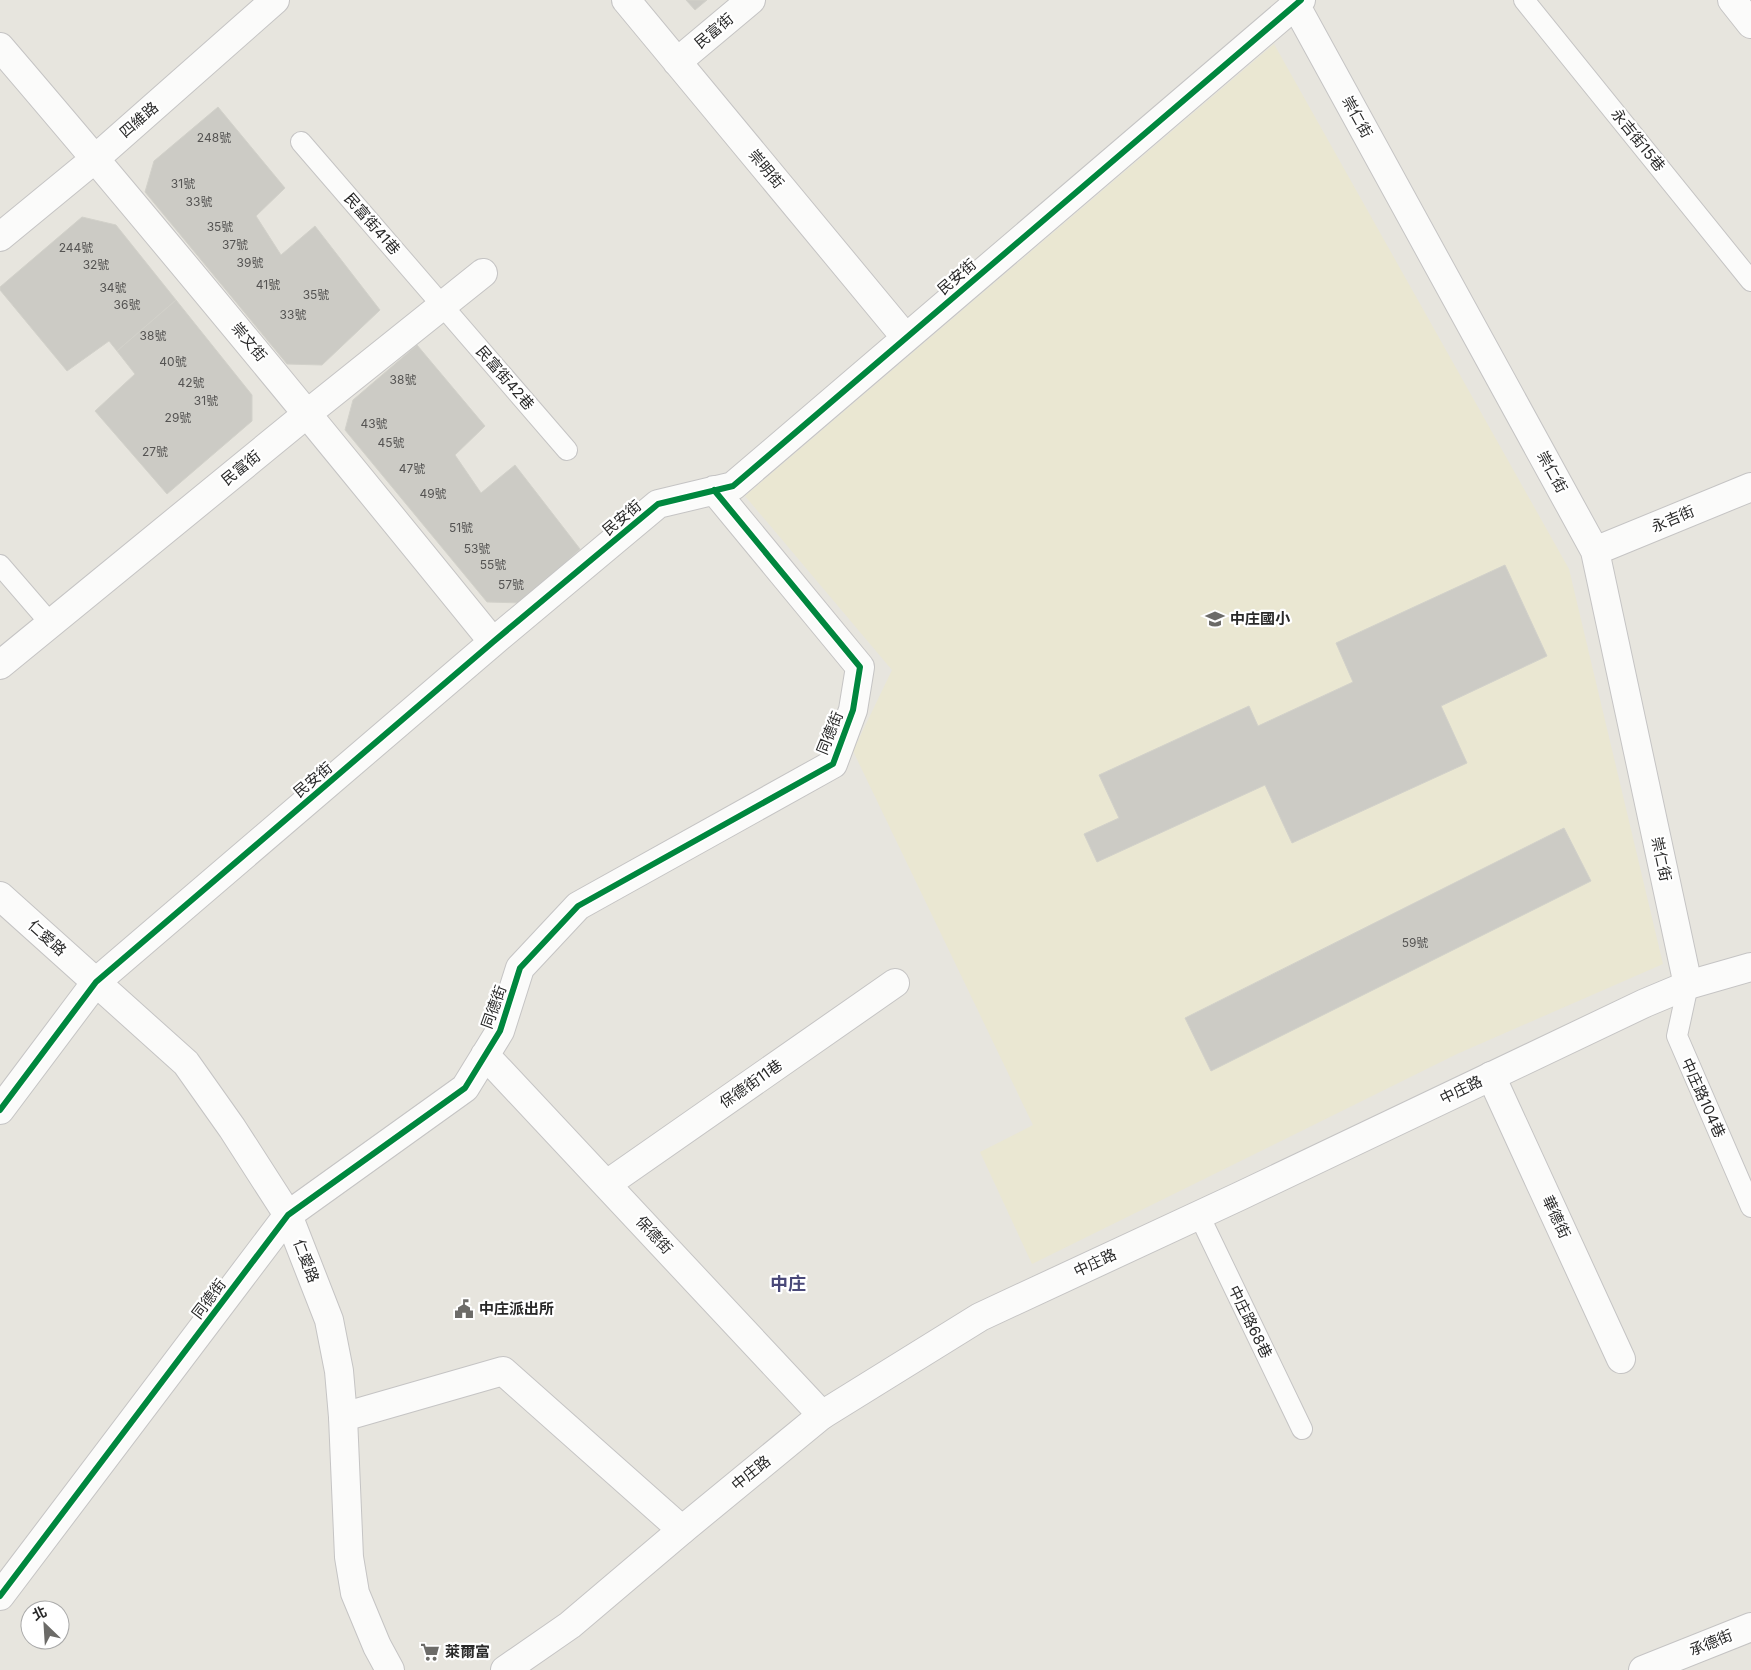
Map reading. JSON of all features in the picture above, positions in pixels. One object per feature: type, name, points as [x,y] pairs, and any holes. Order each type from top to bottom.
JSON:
[{"type":"street","name":"四維路","points":[[0,238],[96,158],[275,0]]},
{"type":"street","name":"崇明街","points":[[626,0],[906,338]]},
{"type":"street","name":"民富街","points":[[677,62],[751,0]]},
{"type":"street","points":[[1732,0],[1751,24]]},
{"type":"street","name":"民安街","points":[[0,1110],[96,982],[493,642],[658,504],[733,486],[1298,2]]},
{"type":"street","name":"崇仁街","points":[[1298,2],[1595,551],[1688,985]]},
{"type":"street","name":"崇文街","points":[[0,47],[96,158],[308,413],[493,642]]},
{"type":"street","name":"民富街","points":[[0,665],[308,413],[483,273]]},
{"type":"street","name":"永吉街","points":[[1595,551],[1751,487]]},
{"type":"street","name":"同德街","points":[[0,1596],[288,1215],[465,1088],[500,1031],[520,968],[578,906],[833,764],[853,710],[860,667],[714,490]]},
{"type":"street","name":"仁愛路","points":[[0,896],[186,1063],[232,1128],[288,1215],[329,1320],[339,1371],[343,1417],[349,1557],[355,1593],[377,1646],[390,1670]]},
{"type":"street","name":"中庄路","points":[[505,1670],[570,1625],[822,1415],[980,1317],[1199,1215],[1645,1002],[1688,985],[1751,967]]},
{"type":"street","name":"保德街11巷","points":[[607,1184],[895,983]]},
{"type":"street","name":"保德街","points":[[485,1055],[822,1415]]},
{"type":"street","name":"華德街","points":[[1491,1076],[1620,1359]]},
{"type":"street","points":[[343,1417],[503,1371],[682,1530]]},
{"type":"street","name":"承德街","points":[[1643,1670],[1750,1630]]},
{"type":"lane","name":"永吉街15巷","points":[[1524,0],[1751,281]]},
{"type":"lane","name":"民富街41巷","points":[[301,142],[442,306]]},
{"type":"lane","name":"民富街42巷","points":[[442,306],[567,450]]},
{"type":"lane","points":[[0,565],[50,624]]},
{"type":"lane","name":"中庄路104巷","points":[[1688,985],[1677,1036],[1751,1207]]},
{"type":"lane","name":"中庄路68巷","points":[[1199,1215],[1302,1429]]},
{"type":"shaded area","name":"中庄國小","points":[[1274,44],[1569,569],[1663,964],[1457,1054],[1032,1264],[980,1152],[1033,1125],[853,751],[892,670],[745,496]]},
{"type":"building","points":[[686,0],[707,0],[695,10]]},
{"type":"building","points":[[218,107],[285,188],[256,216],[281,255],[315,226],[380,310],[322,365],[287,364],[145,192],[154,161]]},
{"type":"building","points":[[82,217],[116,225],[176,300],[117,351],[109,341],[67,371],[0,290],[0,287]]},
{"type":"building","points":[[176,300],[252,395],[252,421],[167,494],[95,411],[135,374],[117,351]]},
{"type":"building","points":[[417,345],[485,426],[455,455],[481,493],[515,465],[580,549],[522,603],[487,602],[345,430],[353,400]]},
{"type":"building","points":[[1505,565],[1547,656],[1441,706],[1467,763],[1292,843],[1265,785],[1097,862],[1084,834],[1119,818],[1099,775],[1249,706],[1258,726],[1353,682],[1336,643]]},
{"type":"building","points":[[1564,828],[1591,881],[1211,1071],[1185,1018]]},
{"type":"cycle path","points":[[0,1110],[96,982],[493,642],[658,504],[733,486],[1301,0]]},
{"type":"cycle path","points":[[0,1596],[288,1215],[465,1088],[500,1031],[520,968],[578,906],[833,764],[853,710],[860,667],[714,490]]},
{"type":"place","name":"中庄國小","points":[[1215,619]]},
{"type":"place","name":"中庄派出所","points":[[464,1309]]},
{"type":"place","name":"萊爾富","points":[[430,1652]]},
{"type":"district","name":"中庄","points":[[788,1284]]}]
